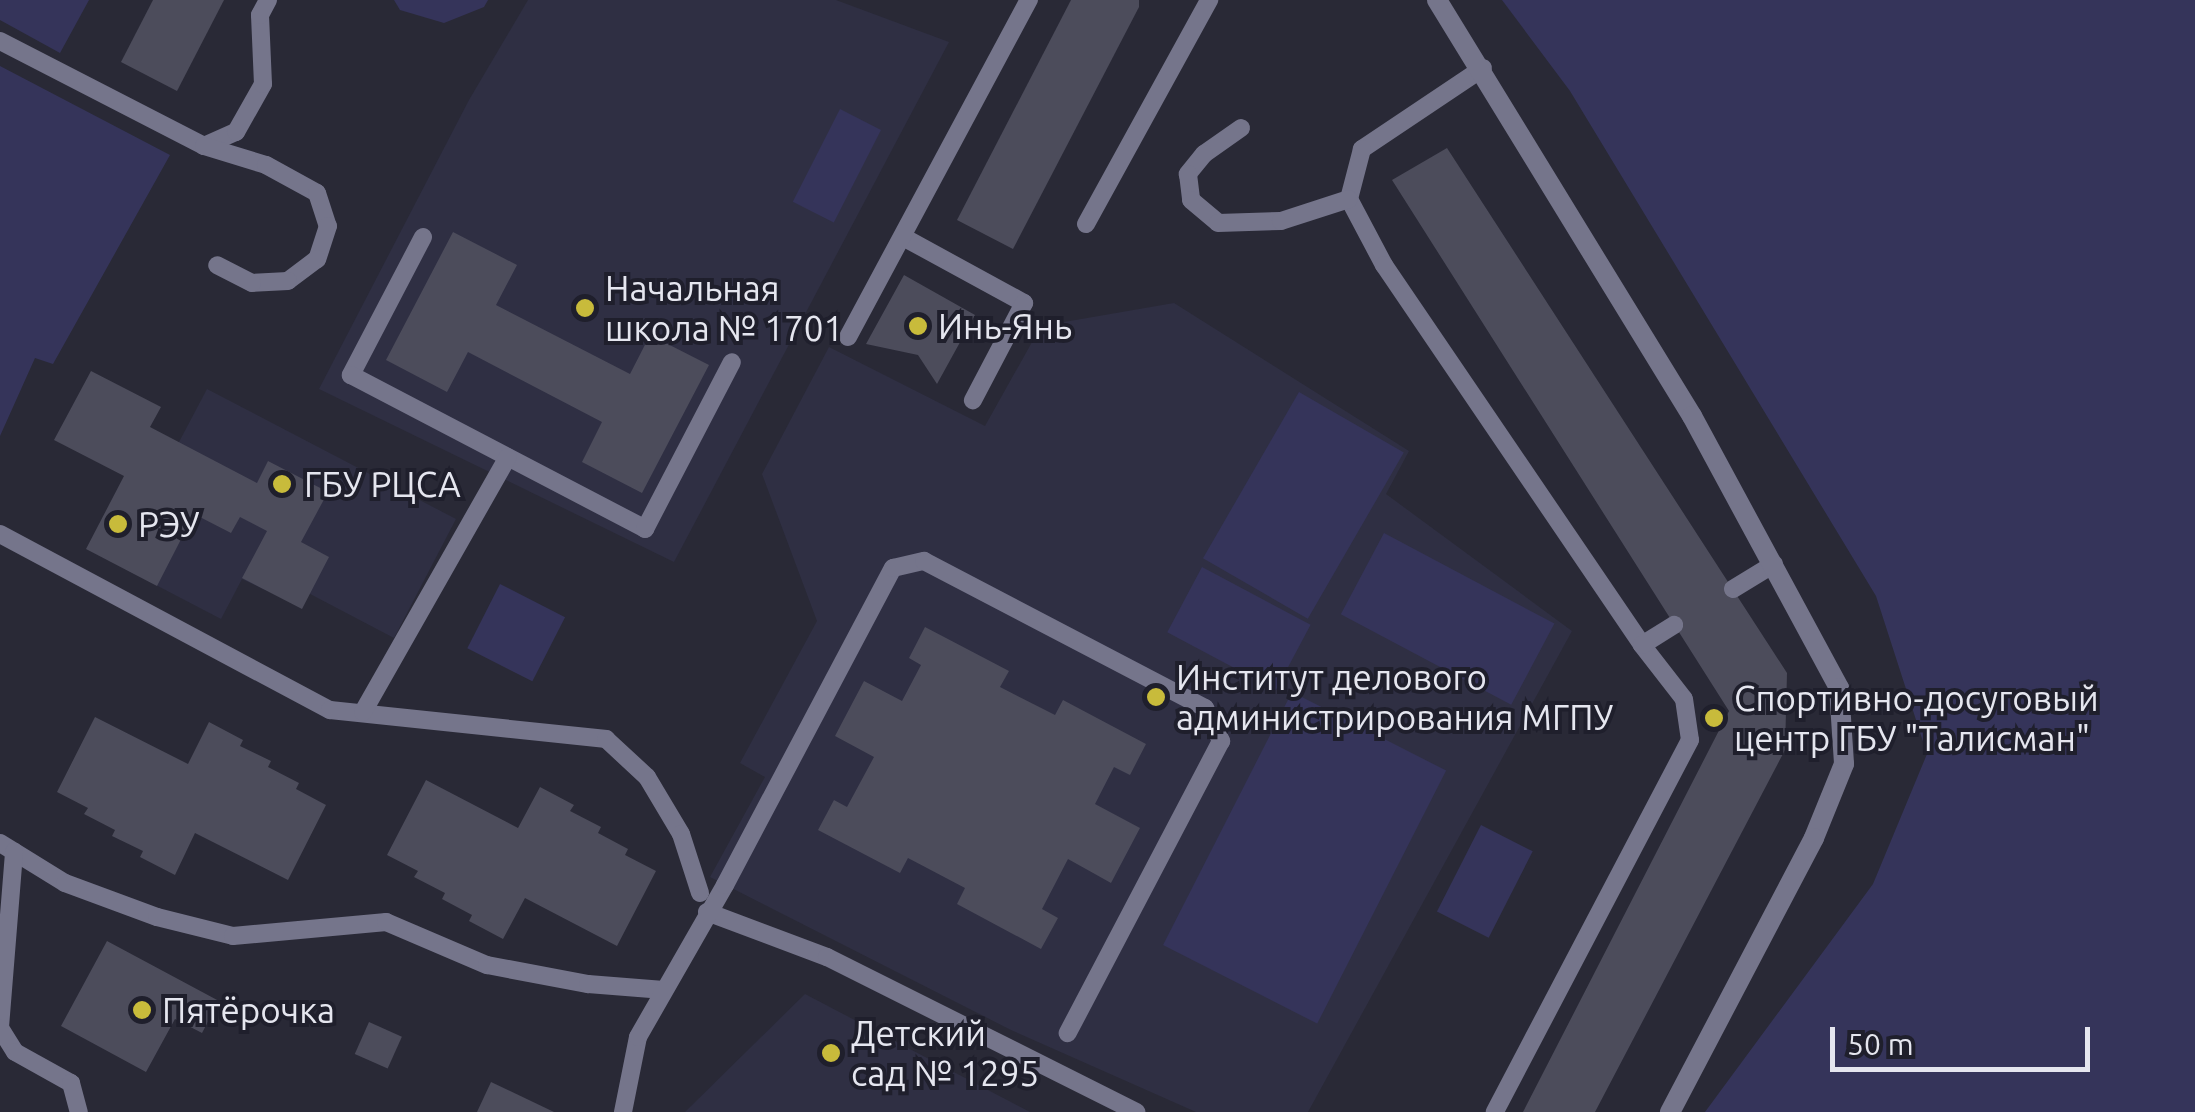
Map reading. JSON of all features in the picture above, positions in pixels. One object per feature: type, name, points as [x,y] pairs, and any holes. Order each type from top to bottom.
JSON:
[{"type":"street","points":[[1438,0],[1692,416],[1839,688],[1844,764],[1814,838],[1670,1112]]},
{"type":"lane","points":[[204,146],[236,132],[263,84],[260,15],[268,0]]},
{"type":"lane","points":[[848,338],[1029,0]]},
{"type":"lane","points":[[1086,224],[1209,1]]},
{"type":"lane","points":[[0,42],[204,146],[266,166],[318,193],[328,226],[317,258],[288,281],[252,283],[217,265]]},
{"type":"lane","points":[[1483,68],[1362,148],[1350,199],[1366,238],[1642,645],[1684,698],[1690,740],[1496,1112]]},
{"type":"lane","points":[[1240,128],[1204,154],[1188,174],[1190,200],[1218,223],[1280,222],[1350,199]]},
{"type":"lane","points":[[903,236],[1024,303],[973,400]]},
{"type":"lane","points":[[422,237],[350,375],[645,528],[732,362]]},
{"type":"lane","points":[[363,712],[508,457]]},
{"type":"lane","points":[[0,534],[330,710],[606,740],[647,777],[681,834],[700,892]]},
{"type":"lane","points":[[623,1112],[638,1037],[893,568],[924,561],[1205,708],[1221,741],[1068,1033]]},
{"type":"lane","points":[[1733,589],[1774,564]]},
{"type":"lane","points":[[1642,645],[1674,625]]},
{"type":"lane","points":[[78,1112],[71,1084],[15,1052],[0,1028],[7,847],[65,883],[157,917],[233,936],[386,922],[486,965],[588,984],[664,990]]},
{"type":"lane","points":[[707,912],[827,957],[1136,1112]]},
{"type":"shaded area","points":[[0,0],[89,0],[60,53],[0,20]]},
{"type":"shaded area","points":[[394,0],[488,0],[484,7],[444,23],[400,10]]},
{"type":"shaded area","name":"Начальная школа № 1701","points":[[528,0],[836,0],[949,42],[674,562],[319,389],[469,100]]},
{"type":"shaded area","points":[[1502,0],[2195,0],[2195,1112],[1705,1112],[1873,884],[1927,754],[1876,596],[1570,91]]},
{"type":"shaded area","points":[[0,66],[170,155],[53,364],[35,358],[0,436]]},
{"type":"shaded area","points":[[840,109],[881,130],[834,223],[793,202]]},
{"type":"shaded area","name":"Институт делового администрирования МГПУ","points":[[1174,303],[1409,451],[1386,494],[1572,631],[1308,1112],[1196,1112],[1011,1030],[710,877],[765,777],[740,763],[817,621],[762,474],[829,347],[985,426],[1041,326]]},
{"type":"shaded area","name":"ГБУ РЦСА","points":[[207,389],[456,519],[394,638],[274,575],[265,590],[242,579],[221,619],[129,571],[179,442]]},
{"type":"shaded area","points":[[1299,392],[1404,452],[1308,619],[1203,558]]},
{"type":"shaded area","points":[[1384,533],[1554,624],[1511,705],[1341,614]]},
{"type":"shaded area","points":[[1202,567],[1311,625],[1276,690],[1167,632]]},
{"type":"shaded area","points":[[500,584],[565,617],[532,681],[467,648]]},
{"type":"shaded area","points":[[1292,692],[1446,771],[1317,1024],[1163,945]]},
{"type":"shaded area","points":[[1481,825],[1533,851],[1489,938],[1437,911]]},
{"type":"shaded area","name":"Детский сад № 1295","points":[[805,994],[1030,1112],[685,1112]]},
{"type":"building","points":[[153,0],[224,0],[177,91],[121,62]]},
{"type":"building","points":[[1071,0],[1139,0],[1139,7],[1013,249],[957,220]]},
{"type":"building","points":[[1447,148],[1787,673],[1785,750],[1595,1112],[1523,1112],[1729,711],[1392,180]]},
{"type":"building","points":[[453,232],[517,265],[496,305],[630,374],[650,335],[709,365],[642,493],[582,462],[602,422],[468,352],[447,392],[386,360]]},
{"type":"building","points":[[904,275],[975,315],[937,384],[918,355],[866,344]]},
{"type":"building","points":[[91,371],[161,407],[150,427],[257,483],[268,461],[328,492],[301,542],[329,557],[302,609],[242,578],[267,531],[240,517],[231,533],[194,514],[157,586],[86,549],[124,476],[54,440]]},
{"type":"building","points":[[925,627],[1009,671],[1000,687],[1055,715],[1063,700],[1146,744],[1130,775],[1114,767],[1095,804],[1140,828],[1111,883],[1068,859],[1042,909],[1058,918],[1041,949],[957,904],[965,888],[908,858],[900,873],[818,830],[834,800],[847,807],[874,757],[835,736],[864,681],[902,701],[921,665],[909,658]]},
{"type":"building","points":[[95,717],[188,764],[209,722],[243,740],[240,746],[271,761],[268,767],[299,783],[296,789],[326,805],[288,880],[195,833],[175,875],[140,857],[143,851],[112,836],[115,830],[84,814],[88,808],[57,792]]},
{"type":"building","points":[[426,780],[518,828],[540,787],[574,805],[570,811],[601,827],[598,833],[628,849],[625,855],[656,871],[617,946],[525,898],[503,939],[469,921],[472,915],[442,899],[445,893],[414,877],[418,871],[387,855]]},
{"type":"building","name":"Пятёрочка","points":[[107,941],[219,1001],[202,1033],[175,1019],[146,1072],[61,1026]]},
{"type":"building","points":[[369,1022],[402,1037],[388,1069],[355,1054]]},
{"type":"building","points":[[491,1082],[554,1112],[477,1112]]},
{"type":"place","name":"Начальная школа № 1701","points":[[585,308]]},
{"type":"place","name":"Инь-Янь","points":[[918,326]]},
{"type":"place","name":"ГБУ РЦСА","points":[[282,484]]},
{"type":"place","name":"РЭУ","points":[[118,524]]},
{"type":"place","name":"Институт делового администрирования МГПУ","points":[[1156,697]]},
{"type":"place","name":"Спортивно-досуговый центр ГБУ \"Талисман\"","points":[[1714,718]]},
{"type":"place","name":"Пятёрочка","points":[[142,1010]]},
{"type":"place","name":"Детский сад № 1295","points":[[831,1053]]}]
